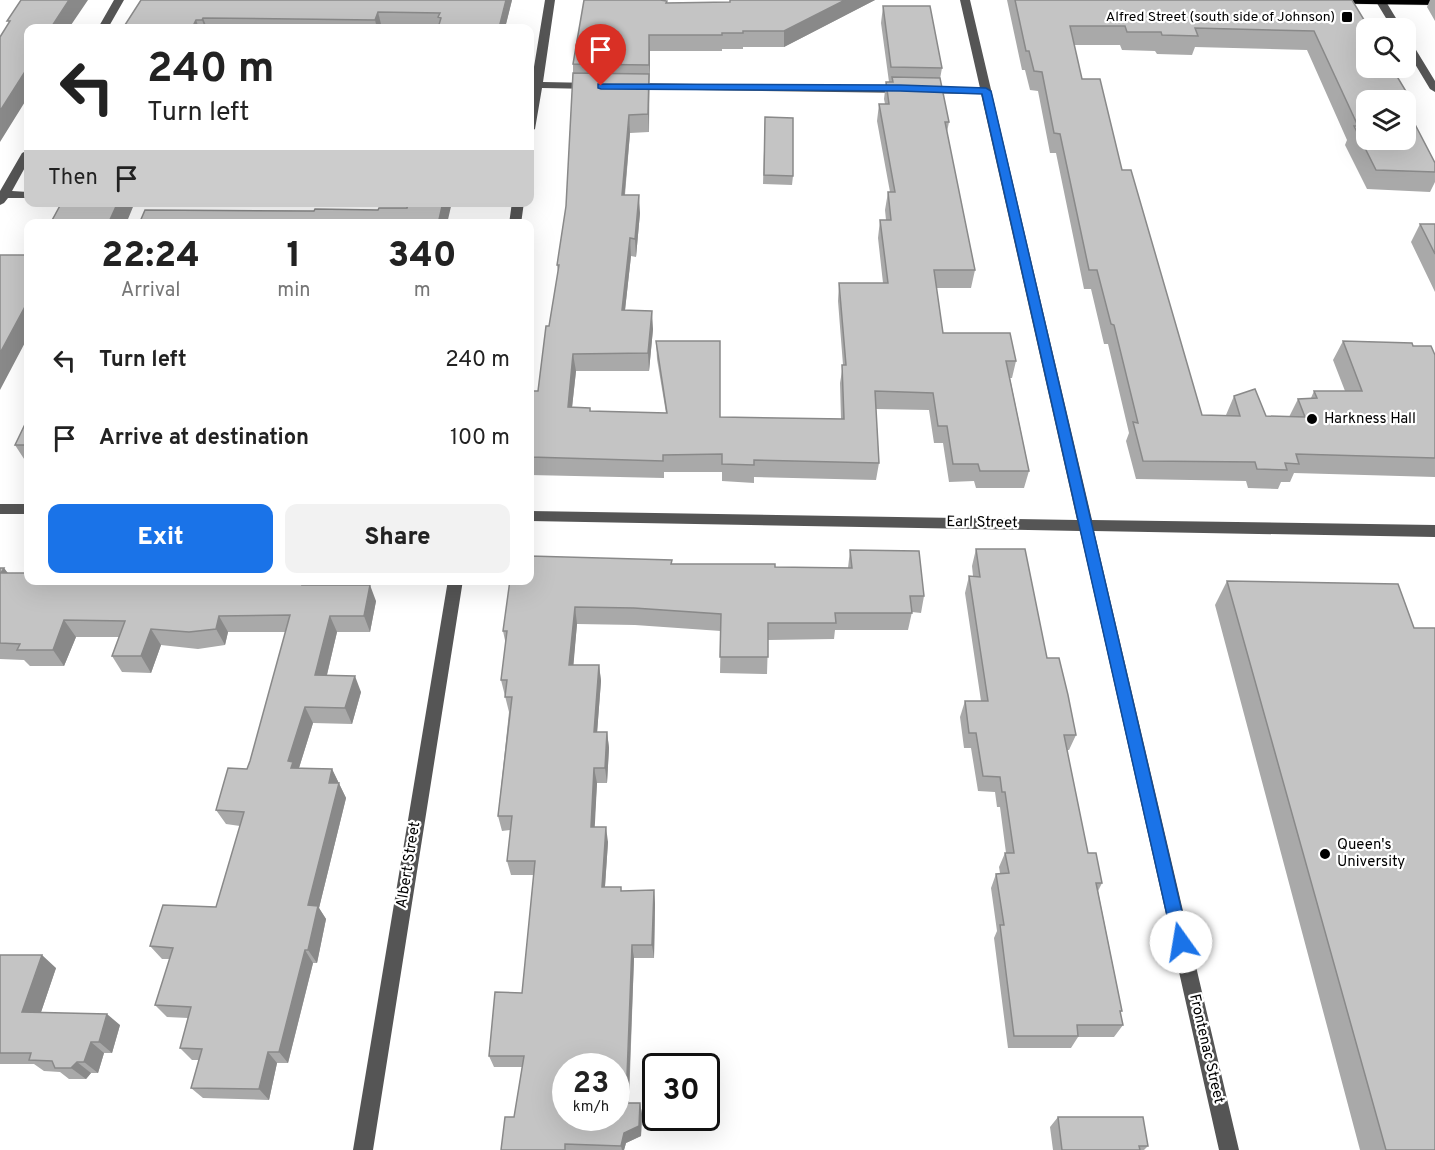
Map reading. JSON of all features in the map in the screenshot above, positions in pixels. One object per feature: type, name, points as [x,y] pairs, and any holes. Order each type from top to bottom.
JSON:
[{"type":"main road","points":[[1298,0],[1435,2]]},
{"type":"street","points":[[104,24],[119,0]]},
{"type":"street","points":[[534,100],[550,0]]},
{"type":"street","name":"Frontenac Street","points":[[965,0],[1229,1150]]},
{"type":"street","points":[[1380,0],[1391,18]]},
{"type":"street","points":[[1416,58],[1435,89]]},
{"type":"street","points":[[536,85],[603,86]]},
{"type":"street","points":[[615,86],[900,88],[986,91]]},
{"type":"street","points":[[2,198],[24,160]]},
{"type":"street","points":[[2,198],[24,195]]},
{"type":"street","points":[[0,509],[24,509]]},
{"type":"street","name":"Earl Street","points":[[534,516],[1435,531]]},
{"type":"street","name":"Albert Street","points":[[363,1150],[455,585]]},
{"type":"building","points":[[21,0],[69,0],[53,24],[24,24],[24,73],[0,111],[0,37],[10,21],[7,21]]},
{"type":"building","points":[[141,0],[506,0],[500,24],[439,24],[440,13],[378,12],[375,20],[203,18],[196,20],[194,24],[126,24]]},
{"type":"building","points":[[584,0],[660,0],[667,1],[666,3],[730,2],[730,0],[845,0],[784,31],[743,31],[743,33],[722,33],[722,35],[649,35],[649,65],[573,64]]},
{"type":"building","points":[[1015,0],[1352,0],[1363,18],[1356,18],[1356,78],[1398,78],[1405,90],[1356,90],[1356,122],[1314,31],[1195,28],[1198,36],[1162,35],[1161,32],[1127,32],[1125,26],[1070,26],[1082,79],[1100,79],[1122,170],[1131,170],[1202,415],[1240,416],[1234,396],[1255,389],[1266,416],[1305,417],[1298,399],[1317,398],[1314,391],[1362,391],[1343,341],[1412,343],[1413,346],[1431,346],[1435,355],[1435,458],[1296,454],[1299,464],[1285,463],[1287,470],[1257,469],[1255,462],[1143,461],[1133,422],[1138,423],[1114,325],[1111,324],[1097,270],[1089,270],[1060,134],[1054,133],[1042,72],[1034,71],[1029,51],[1026,51]]},
{"type":"building","points":[[883,6],[930,6],[942,68],[891,67]]},
{"type":"building","points":[[573,73],[649,74],[648,114],[629,115],[622,195],[639,195],[635,239],[630,238],[622,310],[652,311],[648,353],[573,354],[568,407],[590,408],[590,411],[667,413],[656,341],[720,341],[720,417],[844,419],[842,365],[846,365],[839,283],[888,283],[880,220],[891,220],[888,192],[895,192],[879,104],[889,104],[886,82],[893,82],[892,77],[940,78],[949,122],[945,122],[975,270],[934,270],[943,333],[1010,333],[1016,361],[1006,361],[1029,471],[980,471],[978,464],[953,464],[947,426],[938,426],[933,393],[875,391],[879,463],[754,460],[754,465],[722,464],[722,454],[663,455],[663,461],[534,457],[534,391],[538,391],[546,326],[549,326],[559,265],[557,265],[566,206]]},
{"type":"building","points":[[765,117],[793,118],[793,176],[764,175]]},
{"type":"building","points":[[1416,126],[1435,163],[1435,172],[1376,170],[1366,150],[1416,150]]},
{"type":"building","points":[[59,207],[116,207],[110,219],[53,219]]},
{"type":"building","points":[[442,207],[439,219],[141,219],[145,210],[314,211],[315,209]]},
{"type":"building","points":[[1420,224],[1435,224],[1435,254]]},
{"type":"building","points":[[0,255],[24,255],[24,308],[0,353]]},
{"type":"building","points":[[24,426],[24,445],[15,445]]},
{"type":"building","points":[[976,549],[1025,549],[1047,658],[1059,658],[1076,735],[1064,735],[1088,853],[1096,853],[1102,883],[1096,883],[1123,1025],[1077,1025],[1078,1036],[1014,1036],[1000,925],[1004,925],[996,874],[1009,873],[1005,853],[1014,853],[1005,792],[1002,792],[1000,777],[983,776],[976,733],[969,733],[965,701],[988,701],[969,576],[980,577]]},
{"type":"building","points":[[850,550],[919,551],[924,596],[910,596],[912,613],[835,613],[836,623],[768,623],[768,657],[720,657],[721,614],[634,608],[575,607],[569,665],[599,665],[594,732],[607,732],[605,768],[594,768],[591,827],[606,827],[602,887],[621,887],[621,891],[654,890],[652,945],[632,945],[628,1053],[552,1053],[552,1131],[628,1131],[624,1133],[621,1146],[565,1144],[565,1150],[501,1150],[505,1117],[514,1117],[524,1056],[489,1056],[495,992],[522,993],[535,861],[507,861],[512,816],[498,816],[512,697],[505,697],[507,680],[501,680],[507,631],[503,631],[509,585],[534,585],[534,556],[672,560],[671,564],[775,564],[775,567],[852,568]]},
{"type":"building","points":[[0,568],[4,568],[1,573],[24,573],[24,585],[370,585],[364,616],[330,616],[315,675],[355,676],[345,708],[305,707],[288,761],[293,762],[291,768],[332,769],[329,783],[339,783],[308,905],[318,906],[308,950],[305,950],[279,1052],[268,1052],[259,1089],[191,1088],[202,1049],[180,1048],[191,1007],[155,1005],[173,948],[150,946],[163,905],[216,907],[244,812],[216,810],[228,768],[247,769],[290,615],[219,616],[216,629],[189,632],[151,629],[141,656],[112,656],[125,621],[64,620],[53,650],[17,650],[20,644],[0,643]]},
{"type":"building","points":[[1227,581],[1398,584],[1414,628],[1435,628],[1435,1150],[1386,1150]]},
{"type":"building","points":[[0,955],[42,955],[22,1012],[107,1014],[99,1042],[91,1042],[84,1062],[77,1062],[71,1068],[55,1068],[52,1061],[29,1060],[31,1053],[0,1053]]},
{"type":"building","points":[[630,1103],[640,1103],[639,1126],[630,1130]]},
{"type":"building","points":[[1058,1117],[1143,1117],[1148,1146],[1139,1146],[1140,1150],[1062,1150]]},
{"type":"place","name":"Alfred Street (south side of Johnson)","points":[[1347,17]]},
{"type":"place","name":"Harkness Hall","points":[[1312,419]]},
{"type":"place","name":"Queen's University","points":[[1325,854]]},
{"type":"route","points":[[601,86],[900,88],[986,91],[1181,942]]}]
